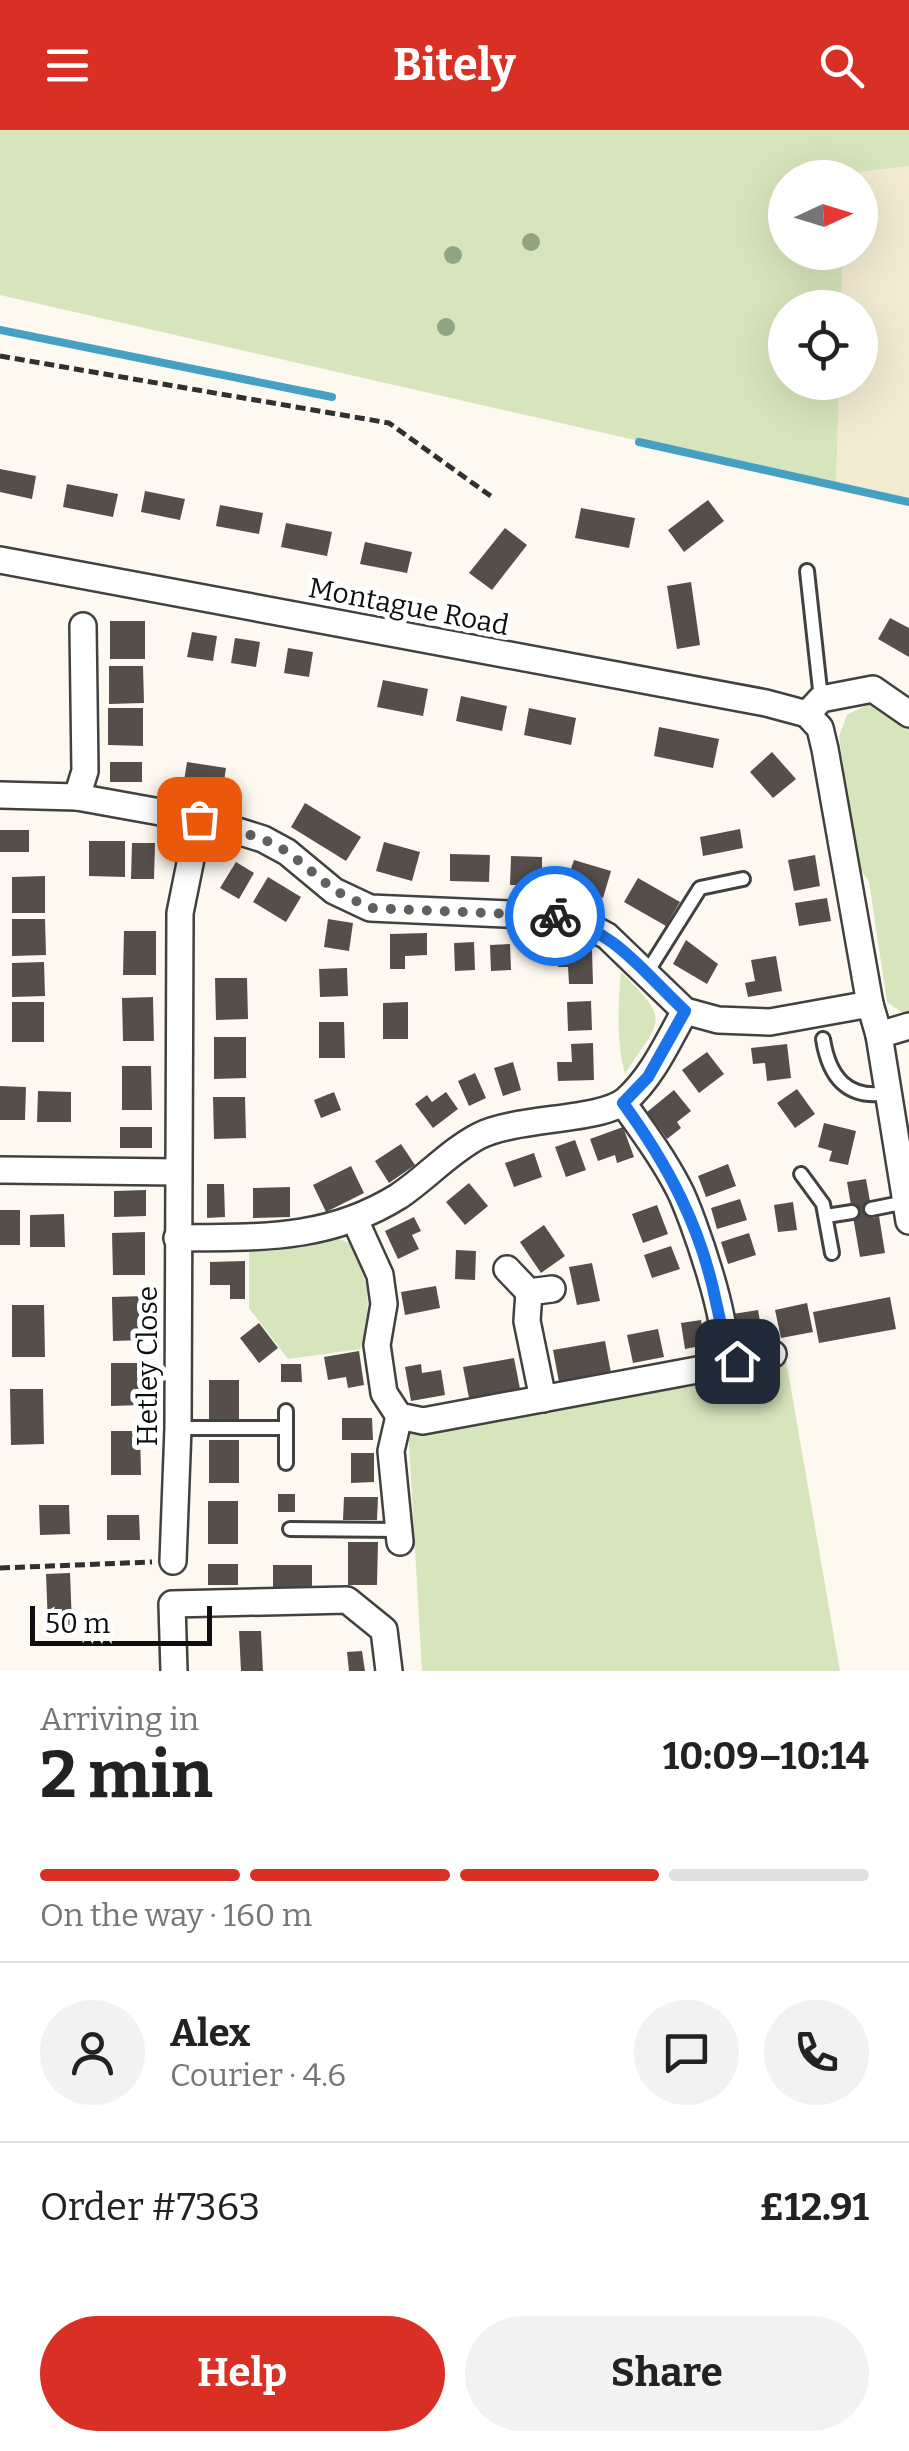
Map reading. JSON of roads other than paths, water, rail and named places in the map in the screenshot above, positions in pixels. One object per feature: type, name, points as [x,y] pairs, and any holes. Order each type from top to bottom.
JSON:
[{"type":"street","name":"Montague Road","points":[[0,560],[747,699],[814,707]]},
{"type":"street","points":[[78,797],[84,771],[83,626]]},
{"type":"street","points":[[908,1212],[879,1035],[814,707],[873,689],[909,714]]},
{"type":"street","points":[[0,795],[78,797],[199,819],[263,839],[288,852],[334,890],[370,908],[553,916],[583,923],[607,936],[685,1011],[718,1020],[770,1022],[870,1004]]},
{"type":"street","name":"Hetley Close","points":[[173,1561],[178,1428],[180,912],[199,819]]},
{"type":"street","points":[[177,1238],[312,1233],[355,1220],[399,1195],[479,1136],[525,1122],[584,1114],[623,1103],[648,1077],[685,1011]]},
{"type":"street","points":[[879,1035],[909,1026]]},
{"type":"street","points":[[399,1416],[423,1421],[713,1367],[723,1357],[710,1271],[681,1193],[623,1103]]},
{"type":"street","points":[[0,1170],[178,1172]]},
{"type":"street","points":[[355,1220],[380,1275],[384,1304],[377,1346],[384,1392],[399,1416],[391,1451],[400,1536]]},
{"type":"street","points":[[508,1269],[540,1290],[528,1321],[543,1399]]},
{"type":"street","points":[[723,1357],[737,1361],[773,1354]]},
{"type":"street","points":[[174,1671],[172,1604],[346,1600],[384,1630],[389,1671]]},
{"type":"lane","points":[[808,571],[814,707]]},
{"type":"lane","points":[[646,974],[700,888],[743,879]]},
{"type":"lane","points":[[823,1038],[836,1076],[855,1093],[888,1093]]},
{"type":"lane","points":[[801,1174],[824,1204],[832,1253]]},
{"type":"lane","points":[[871,1208],[908,1212]]},
{"type":"lane","points":[[826,1216],[852,1212]]},
{"type":"lane","points":[[286,1411],[286,1463]]},
{"type":"lane","points":[[178,1428],[286,1428]]},
{"type":"lane","points":[[290,1530],[400,1536]]},
{"type":"waterway","points":[[0,330],[332,397]]},
{"type":"waterway","points":[[639,442],[909,502]]}]
